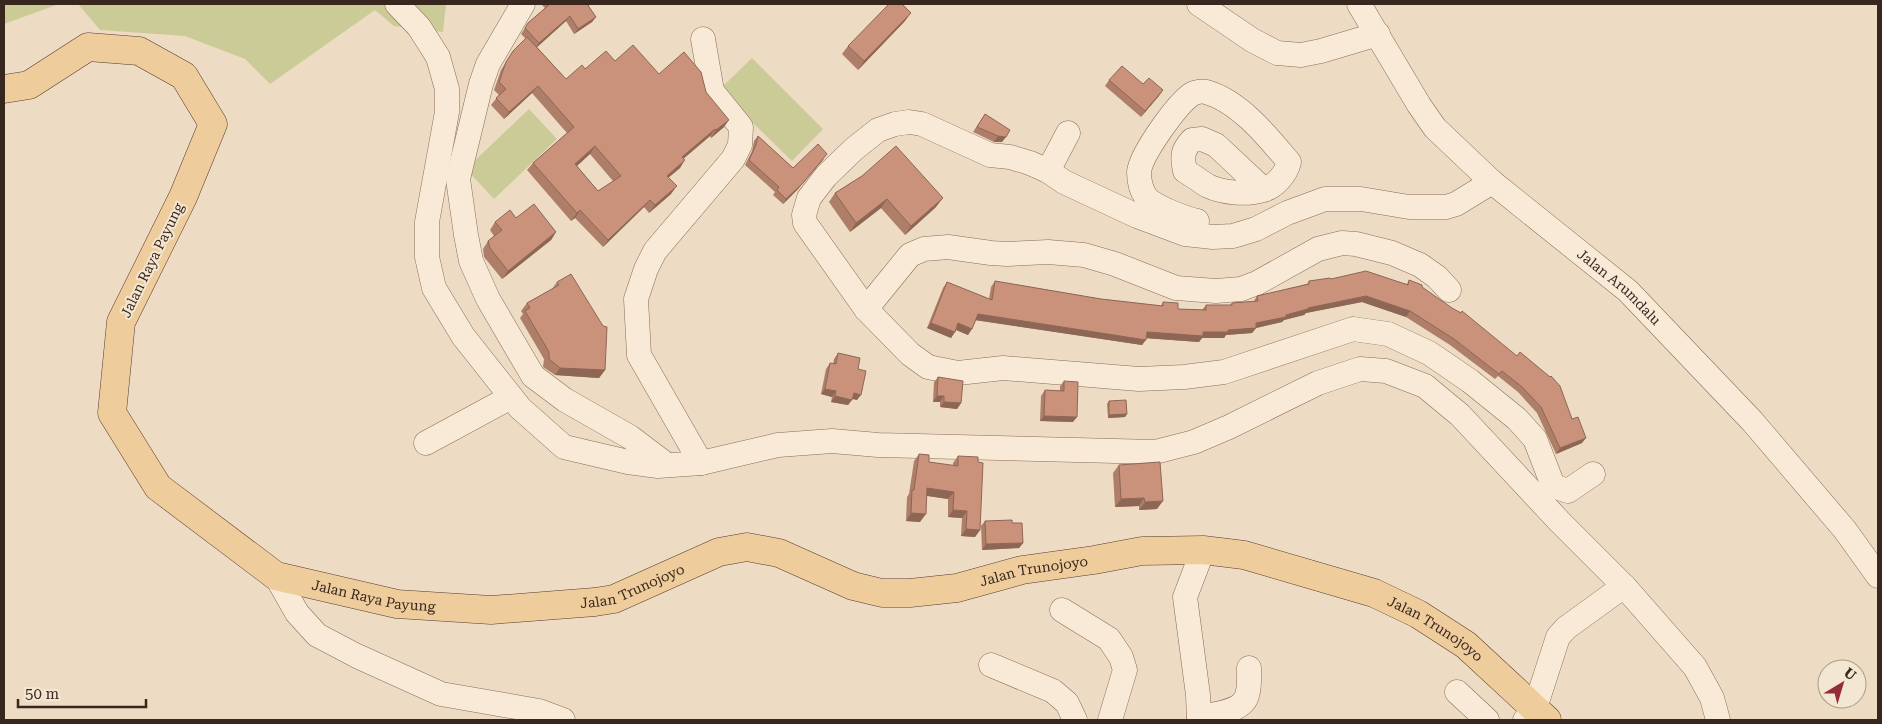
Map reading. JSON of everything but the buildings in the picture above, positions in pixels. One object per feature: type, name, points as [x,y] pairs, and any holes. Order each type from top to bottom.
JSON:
[{"type":"main road","name":"Jalan Raya Payung","points":[[4,89],[29,85],[88,47],[138,51],[184,76],[213,124],[183,197],[121,322],[112,413],[158,487],[276,576],[397,604],[491,610]]},
{"type":"main road","name":"Jalan Trunojoyo","points":[[491,610],[614,599],[719,552],[747,547],[779,553],[853,586],[882,593],[910,593],[958,588],[1022,570],[1142,551],[1203,550],[1244,555],[1374,593],[1418,614],[1466,645],[1536,716]]},
{"type":"street","points":[[397,4],[419,27],[438,57],[447,89],[447,112],[427,222],[427,257],[434,288],[463,336],[511,397],[520,408],[564,447],[628,462],[667,465],[701,463],[778,445],[832,441],[1155,452],[1194,442],[1318,383],[1360,369],[1386,371],[1425,386],[1460,415],[1559,521],[1624,586],[1695,667],[1712,698],[1718,720]]},
{"type":"street","points":[[523,4],[488,64],[481,84],[458,179],[471,261],[488,299],[533,376],[565,400],[630,437],[667,465]]},
{"type":"street","points":[[1199,4],[1252,40],[1277,53],[1301,55],[1322,51],[1378,34]]},
{"type":"street","name":"Jalan Arumdalu","points":[[1365,7],[1378,34],[1419,105],[1435,128],[1492,182],[1628,291],[1752,421],[1845,530],[1878,576]]},
{"type":"street","points":[[701,463],[639,355],[636,299],[646,269],[655,251],[733,159],[740,145],[741,127],[712,91],[703,39]]},
{"type":"street","points":[[1256,228],[1210,225],[1179,216],[1147,198],[1140,184],[1140,170],[1154,138],[1192,93],[1204,91],[1220,98],[1247,116],[1266,134],[1289,162],[1287,169],[1278,181],[1264,190]]},
{"type":"street","points":[[1492,182],[1456,204],[1446,207],[1409,207],[1361,199],[1325,199],[1233,236],[1213,237],[1185,234],[1137,216],[1064,182],[1030,162],[990,155],[922,124],[909,122],[895,124],[878,130],[854,149],[826,176],[809,198],[804,215],[805,223],[866,309],[910,354],[928,367],[958,373],[1003,368],[1139,379],[1184,377],[1224,372],[1352,329],[1388,334],[1429,353],[1470,381],[1517,419],[1535,439],[1552,483],[1556,487],[1568,490],[1593,474]]},
{"type":"street","points":[[1048,171],[1068,133]]},
{"type":"street","points":[[866,309],[910,256],[924,249],[948,247],[990,253],[1048,252],[1084,256],[1115,264],[1176,288],[1216,291],[1241,289],[1257,283],[1318,249],[1342,243],[1356,244],[1392,253],[1420,265],[1437,277],[1449,290]]},
{"type":"street","points":[[426,443],[511,397]]},
{"type":"street","points":[[1203,550],[1185,597],[1198,695],[1199,719],[1227,712],[1245,700],[1248,692],[1249,668]]},
{"type":"street","points":[[276,576],[297,613],[317,635],[357,656],[441,694],[539,711],[563,720]]},
{"type":"street","points":[[1536,716],[1558,637],[1566,628],[1624,586]]},
{"type":"street","points":[[1062,610],[1109,639],[1121,657],[1125,670],[1110,720]]},
{"type":"street","points":[[991,666],[1053,691],[1067,703],[1075,720]]},
{"type":"street","points":[[1457,692],[1487,720]]},
{"type":"green space","points":[[4,4],[59,4],[4,24]]},
{"type":"green space","points":[[78,4],[446,4],[443,32],[394,26],[375,10],[270,84],[245,59],[185,36],[100,30]]},
{"type":"green space","points":[[752,58],[823,129],[792,161],[719,90]]},
{"type":"green space","points":[[529,109],[557,139],[494,199],[466,169]]}]
